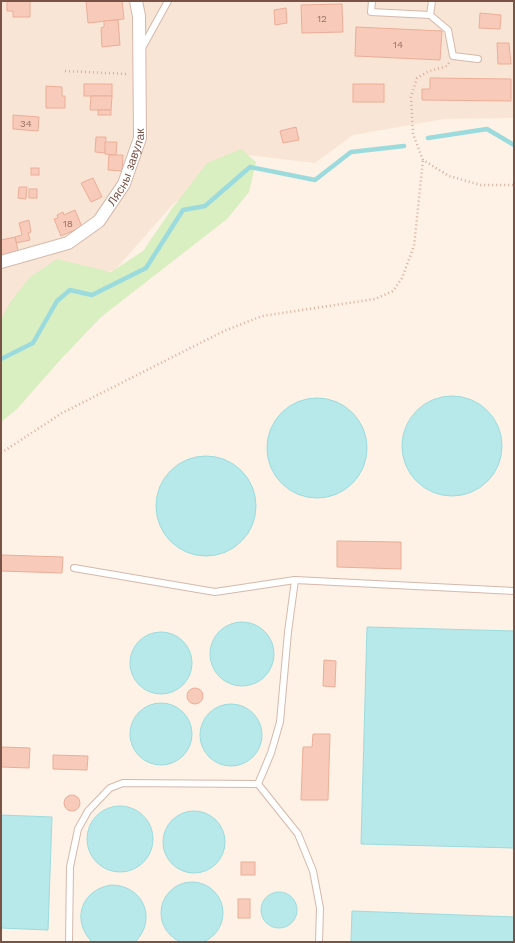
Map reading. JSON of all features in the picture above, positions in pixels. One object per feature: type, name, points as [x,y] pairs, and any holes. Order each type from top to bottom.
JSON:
[{"type":"street","name":"Лясны завулак","points":[[1,262],[68,243],[99,221],[124,184],[140,138],[139,16],[136,1]]},
{"type":"lane","points":[[140,51],[168,1]]},
{"type":"lane","points":[[372,1],[371,12],[430,15],[448,30],[453,56],[478,59]]},
{"type":"lane","points":[[430,15],[432,1]]},
{"type":"lane","points":[[74,568],[215,592],[295,580],[514,591]]},
{"type":"lane","points":[[258,784],[271,753],[280,722],[288,632],[295,580]]},
{"type":"lane","points":[[69,942],[70,867],[78,829],[88,811],[110,788],[123,784],[258,784]]},
{"type":"lane","points":[[258,784],[298,834],[313,871],[320,908],[319,942]]},
{"type":"path","points":[[1,453],[62,413],[224,331],[262,316],[375,299],[393,291],[402,278],[414,246],[423,160],[414,134],[411,97],[417,78],[429,70],[447,66],[453,56]]},
{"type":"path","points":[[65,71],[140,75]]},
{"type":"path","points":[[423,160],[449,176],[481,185],[514,185]]},
{"type":"shaded area","points":[[1,1],[514,1],[514,118],[444,119],[353,135],[315,163],[247,155],[173,204],[115,270],[57,281],[1,346]]},
{"type":"green space","points":[[241,149],[256,162],[249,192],[227,219],[101,317],[61,359],[17,409],[1,422],[1,319],[11,301],[30,277],[57,259],[111,272],[143,251],[171,210],[207,163]]},
{"type":"water","points":[[452,396],[462,397],[480,404],[494,418],[501,436],[501,456],[494,474],[480,488],[462,495],[452,496],[442,495],[424,488],[410,474],[403,456],[402,446],[403,436],[410,418],[424,404],[442,397]]},
{"type":"water","points":[[317,398],[336,402],[353,412],[363,429],[367,448],[363,467],[353,484],[336,494],[317,498],[298,494],[281,484],[271,467],[267,448],[271,429],[281,412],[298,402]]},
{"type":"water","points":[[206,456],[225,460],[242,470],[252,487],[256,506],[252,525],[242,542],[225,552],[206,556],[187,552],[170,542],[160,525],[156,506],[160,487],[170,470],[187,460]]},
{"type":"water","points":[[236,622],[248,622],[265,631],[272,642],[274,654],[272,666],[265,677],[248,686],[236,686],[224,681],[215,672],[210,660],[210,648],[215,636],[224,627]]},
{"type":"water","points":[[367,627],[514,631],[514,848],[361,844]]},
{"type":"water","points":[[161,632],[178,637],[183,641],[187,646],[192,663],[187,680],[183,685],[178,689],[161,694],[144,689],[139,685],[135,680],[130,663],[135,646],[139,641],[144,637]]},
{"type":"water","points":[[161,703],[178,708],[183,712],[187,717],[192,734],[187,751],[183,756],[178,760],[161,765],[144,760],[139,756],[135,751],[130,734],[135,717],[139,712],[144,708]]},
{"type":"water","points":[[231,704],[248,709],[253,713],[257,718],[262,735],[257,752],[253,757],[248,761],[231,766],[214,761],[209,757],[205,752],[200,735],[205,718],[209,713],[214,709]]},
{"type":"water","points":[[120,806],[132,809],[143,816],[150,827],[153,839],[150,851],[143,862],[132,869],[120,872],[108,869],[97,862],[90,851],[87,839],[90,827],[97,816],[108,809]]},
{"type":"water","points":[[194,811],[211,816],[216,820],[220,825],[225,842],[220,859],[216,864],[211,868],[194,873],[177,868],[172,864],[168,859],[163,842],[168,825],[172,820],[177,816]]},
{"type":"water","points":[[1,815],[52,817],[48,930],[1,928]]},
{"type":"water","points":[[192,882],[204,885],[214,891],[220,901],[223,913],[220,925],[214,935],[204,941],[192,944],[180,941],[170,935],[164,925],[161,913],[164,901],[170,891],[180,885]]},
{"type":"water","points":[[111,885],[122,887],[131,891],[139,897],[144,905],[146,914],[145,923],[142,933],[135,942],[92,942],[82,925],[82,907],[86,899],[92,893]]},
{"type":"water","points":[[279,892],[292,897],[297,910],[292,923],[279,928],[266,923],[261,910],[266,897]]},
{"type":"water","points":[[352,911],[514,917],[514,942],[351,942]]},
{"type":"building","points":[[7,1],[30,1],[30,17],[13,17],[13,11],[7,11]]},
{"type":"building","points":[[86,1],[122,1],[124,19],[88,23]]},
{"type":"building","points":[[342,4],[343,32],[302,33],[301,5]]},
{"type":"building","points":[[286,8],[287,23],[275,25],[274,10]]},
{"type":"building","points":[[480,13],[501,15],[500,29],[479,28]]},
{"type":"building","points":[[118,20],[120,45],[102,47],[101,28],[104,27],[104,21]]},
{"type":"building","points":[[356,27],[442,31],[440,60],[355,56]]},
{"type":"building","points":[[497,43],[509,43],[511,64],[498,64]]},
{"type":"building","points":[[430,78],[511,79],[511,101],[422,100],[422,89],[430,89]]},
{"type":"building","points":[[84,84],[112,84],[112,96],[84,96]]},
{"type":"building","points":[[353,84],[384,84],[384,102],[353,102]]},
{"type":"building","points":[[46,86],[62,87],[62,96],[65,96],[65,108],[46,108]]},
{"type":"building","points":[[91,96],[112,96],[111,110],[90,110]]},
{"type":"building","points":[[98,110],[111,110],[111,115],[98,115]]},
{"type":"building","points":[[13,115],[39,117],[38,131],[13,129]]},
{"type":"building","points":[[296,127],[299,140],[283,143],[280,131]]},
{"type":"building","points":[[96,137],[106,137],[105,153],[95,152]]},
{"type":"building","points":[[105,142],[117,142],[116,155],[105,154]]},
{"type":"building","points":[[109,155],[123,155],[122,171],[108,170]]},
{"type":"building","points":[[31,168],[39,168],[39,175],[31,175]]},
{"type":"building","points":[[93,178],[102,197],[91,202],[81,183]]},
{"type":"building","points":[[19,187],[27,187],[26,199],[18,198]]},
{"type":"building","points":[[29,189],[37,189],[37,198],[29,198]]},
{"type":"building","points":[[75,210],[82,227],[61,236],[54,219],[58,218],[57,215],[63,212],[64,215]]},
{"type":"building","points":[[29,220],[31,232],[28,233],[30,240],[16,243],[15,237],[22,235],[19,223]]},
{"type":"building","points":[[15,237],[19,255],[1,259],[1,240]]},
{"type":"building","points":[[337,541],[401,542],[401,569],[337,567]]},
{"type":"building","points":[[1,555],[63,557],[62,573],[1,571]]},
{"type":"building","points":[[324,660],[336,661],[335,687],[323,686]]},
{"type":"building","points":[[192,688],[198,688],[203,693],[201,702],[198,704],[192,704],[187,699],[187,693]]},
{"type":"building","points":[[313,734],[330,734],[328,800],[301,800],[303,747],[312,747]]},
{"type":"building","points":[[1,747],[30,748],[29,768],[1,767]]},
{"type":"building","points":[[53,755],[88,756],[87,770],[53,769]]},
{"type":"building","points":[[69,795],[75,795],[80,800],[78,809],[75,811],[69,811],[64,806],[64,800]]},
{"type":"building","points":[[241,862],[255,862],[255,875],[241,875]]},
{"type":"building","points":[[238,899],[250,899],[250,918],[238,918]]},
{"type":"waterway","points":[[428,138],[487,129],[514,145]]},
{"type":"waterway","points":[[1,359],[33,343],[57,301],[70,290],[92,295],[146,268],[183,210],[205,206],[250,167],[315,180],[351,152],[404,146]]}]
